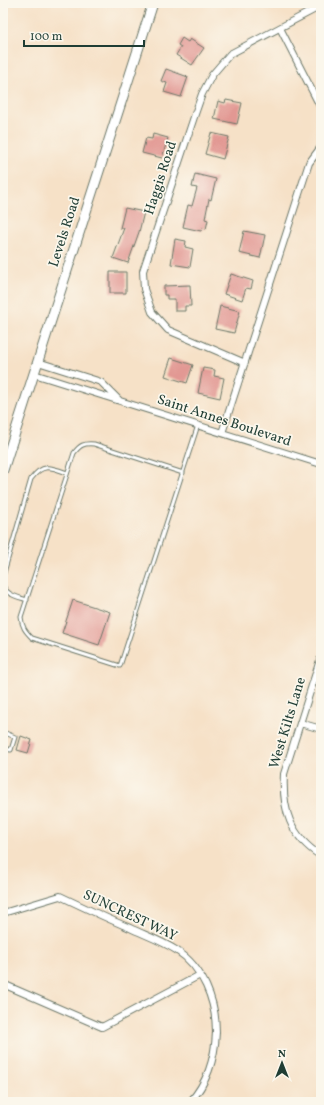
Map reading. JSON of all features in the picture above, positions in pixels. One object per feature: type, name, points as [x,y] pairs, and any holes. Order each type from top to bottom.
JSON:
[{"type":"main road","name":"Levels Road","points":[[3,470],[153,3]]},
{"type":"street","name":"Haggis Road","points":[[245,363],[168,330],[152,312],[144,289],[143,271],[202,94],[212,75],[230,54],[321,6]]},
{"type":"street","points":[[280,28],[321,108]]},
{"type":"street","points":[[222,433],[309,163],[321,147]]},
{"type":"street","name":"Saint Annes Boulevard","points":[[38,362],[101,382],[120,401]]},
{"type":"street","name":"Saint Annes Boulevard","points":[[34,374],[321,464]]},
{"type":"street","name":"West Kilts Lane","points":[[321,657],[284,774],[283,790],[285,807],[294,831],[309,848],[321,856]]},
{"type":"street","points":[[300,723],[321,729]]},
{"type":"street","name":"SUNCREST WAY","points":[[3,913],[60,896],[170,947],[188,960],[207,987],[215,1022],[213,1057],[208,1074],[200,1089],[190,1102]]},
{"type":"street","points":[[3,984],[102,1027],[200,975]]},
{"type":"lane","points":[[183,473],[94,444],[80,446],[74,453],[67,473],[22,617],[22,625],[32,638],[120,666],[183,473],[198,425]]},
{"type":"lane","points":[[3,576],[31,479],[36,472],[43,468],[50,467],[67,473]]},
{"type":"lane","points":[[3,585],[9,593],[27,600]]},
{"type":"lane","points":[[3,732],[16,737],[11,750],[3,749]]},
{"type":"building","points":[[182,38],[188,42],[190,39],[204,48],[192,65],[176,55],[181,47],[178,45]]},
{"type":"building","points":[[166,69],[188,77],[181,97],[164,92],[167,83],[161,81]]},
{"type":"building","points":[[226,100],[242,103],[237,124],[214,119],[218,101],[225,103]]},
{"type":"building","points":[[211,133],[229,137],[223,159],[205,154]]},
{"type":"building","points":[[153,134],[168,138],[162,158],[142,153],[146,138],[152,139]]},
{"type":"building","points":[[195,174],[216,179],[211,200],[209,199],[205,219],[208,220],[206,229],[202,228],[201,231],[183,227],[188,205],[192,206],[197,188],[192,187]]},
{"type":"building","points":[[125,208],[144,212],[139,232],[128,263],[113,258],[124,228],[120,228]]},
{"type":"building","points":[[244,231],[265,235],[260,258],[239,253]]},
{"type":"building","points":[[175,239],[186,241],[185,247],[193,249],[190,267],[171,264]]},
{"type":"building","points":[[110,272],[126,272],[126,293],[110,293]]},
{"type":"building","points":[[231,274],[253,281],[251,289],[246,288],[242,300],[224,294]]},
{"type":"building","points":[[190,285],[191,306],[185,306],[185,311],[175,311],[175,299],[167,299],[167,295],[164,295],[164,286]]},
{"type":"building","points":[[220,306],[240,311],[234,333],[215,329]]},
{"type":"building","points":[[171,358],[193,365],[187,383],[165,376]]},
{"type":"building","points":[[203,368],[215,370],[214,376],[224,378],[220,398],[198,393]]},
{"type":"building","points":[[73,600],[110,612],[99,645],[62,633]]},
{"type":"building","points":[[21,736],[32,740],[28,753],[17,750]]}]
